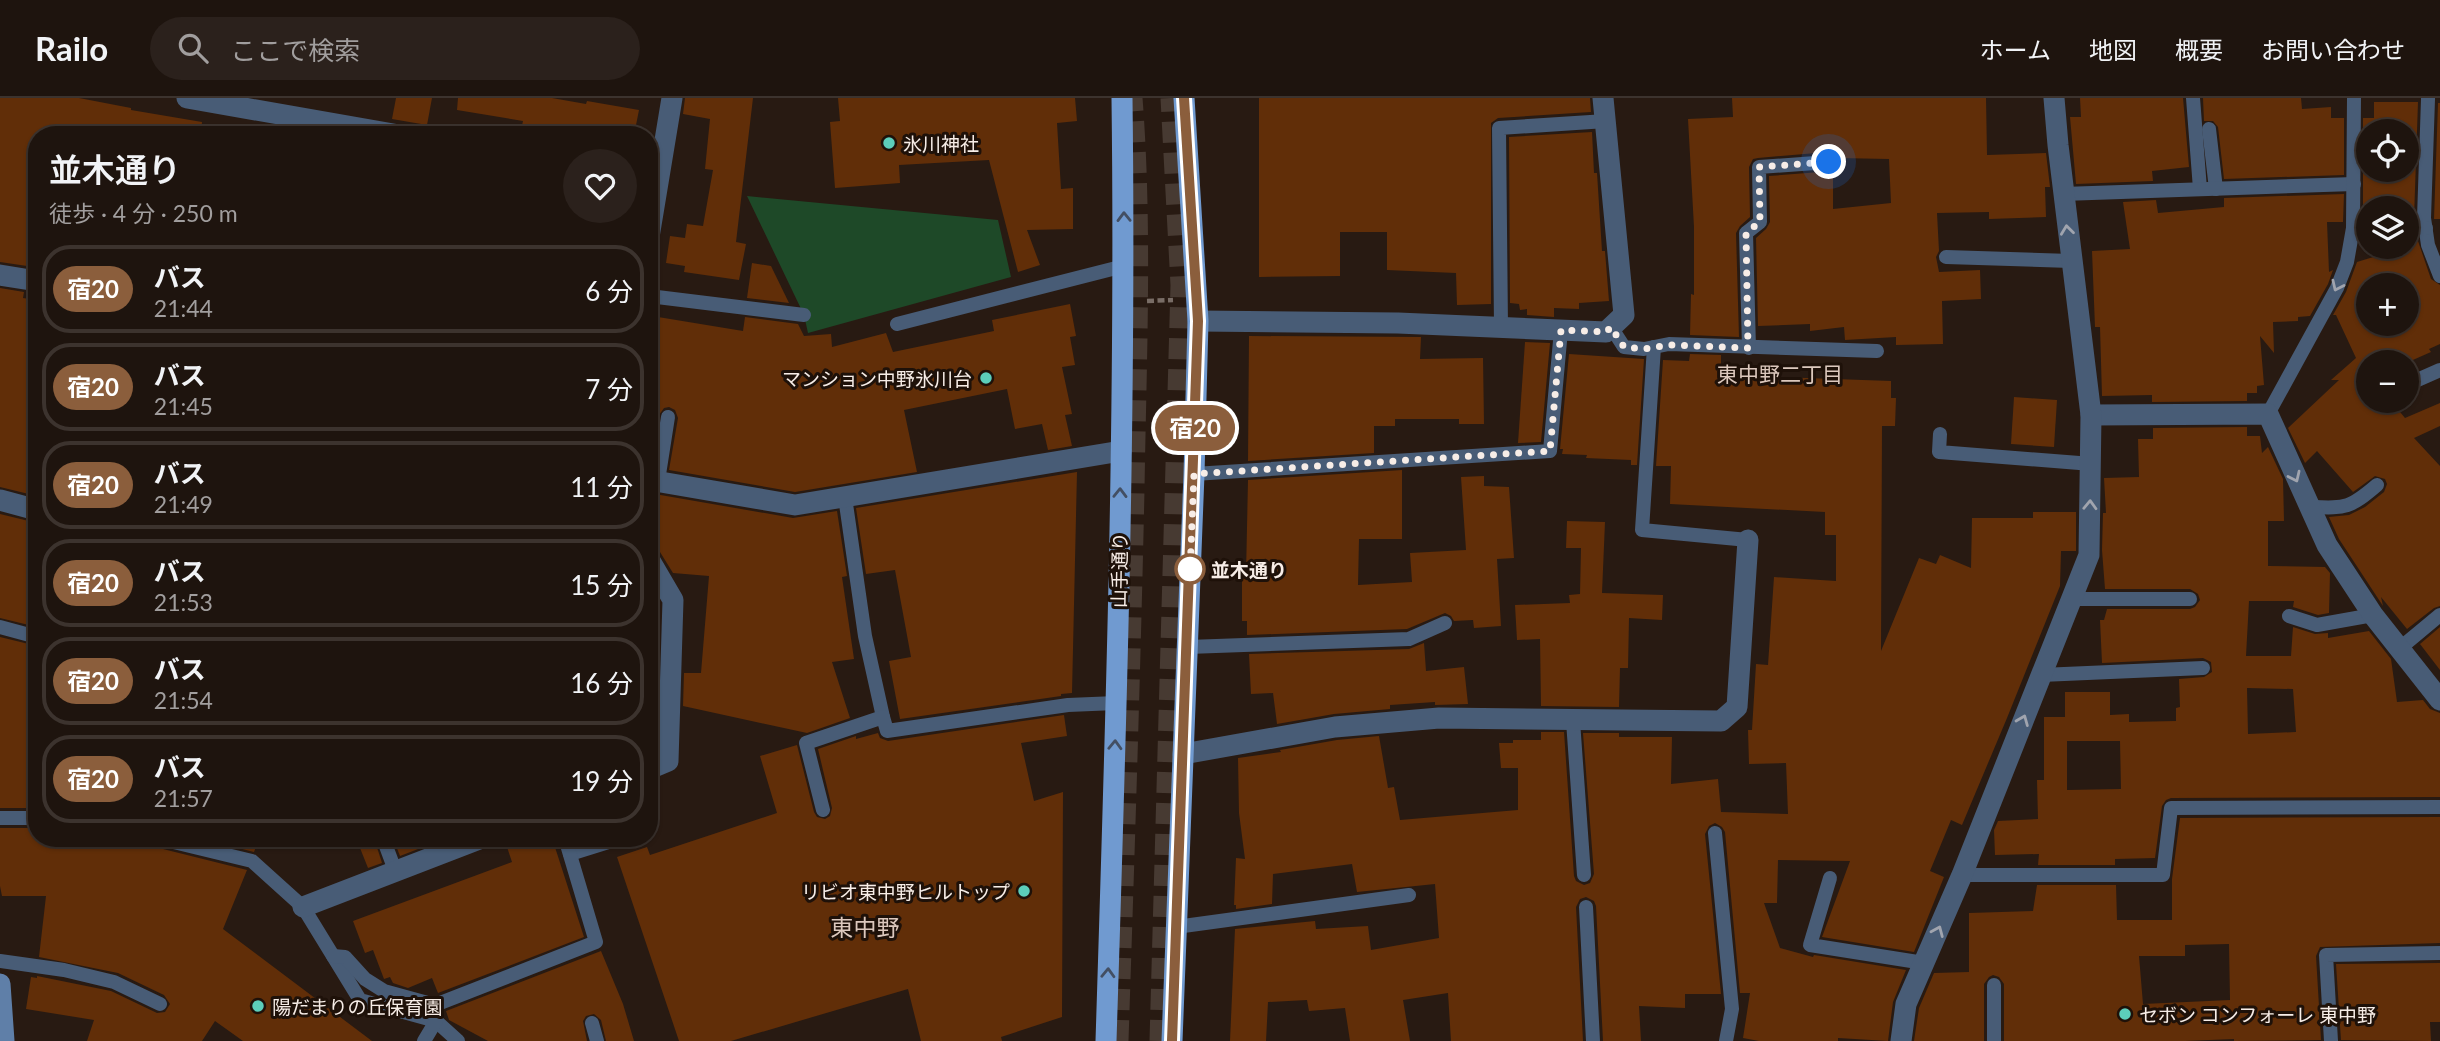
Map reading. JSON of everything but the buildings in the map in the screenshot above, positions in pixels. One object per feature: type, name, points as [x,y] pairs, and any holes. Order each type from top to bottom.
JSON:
[{"type":"main road","name":"山手通り","points":[[1106,1041],[1124,302],[1122,98]]},
{"type":"main road","points":[[1172,1041],[1198,321],[1184,98]]},
{"type":"street","points":[[187,98],[347,126]]},
{"type":"street","points":[[658,161],[672,98]]},
{"type":"street","points":[[1198,321],[1398,323],[1606,332],[1623,314],[1603,98]]},
{"type":"street","points":[[1901,1041],[1906,1004],[1962,875],[2089,555],[2091,415],[2063,194],[2054,98]]},
{"type":"street","points":[[0,275],[28,280]]},
{"type":"street","points":[[2091,415],[2268,414],[2327,545],[2373,615],[2440,700]]},
{"type":"street","points":[[658,481],[795,505],[1121,451]]},
{"type":"street","points":[[0,500],[28,508]]},
{"type":"street","points":[[1183,754],[1335,727],[1426,719],[1721,721],[1737,707],[1748,540]]},
{"type":"street","points":[[658,574],[673,600],[668,761],[658,765]]},
{"type":"street","points":[[303,907],[460,847]]},
{"type":"street","points":[[0,984],[4,1041]]},
{"type":"lane","points":[[2193,98],[2200,189]]},
{"type":"lane","points":[[2354,98],[2356,199]]},
{"type":"lane","points":[[2419,98],[2428,98],[2424,218],[2428,245],[2440,276]]},
{"type":"lane","points":[[1502,327],[1499,128],[1606,121]]},
{"type":"lane","points":[[2209,129],[2216,189]]},
{"type":"lane","points":[[1748,348],[1746,233],[1760,222],[1759,167],[1829,162]]},
{"type":"lane","points":[[2063,194],[2354,184]]},
{"type":"lane","points":[[2419,228],[2426,228]]},
{"type":"lane","points":[[2268,414],[2337,288],[2356,238]]},
{"type":"lane","points":[[1946,257],[2071,261]]},
{"type":"lane","points":[[897,324],[1124,266]]},
{"type":"lane","points":[[658,297],[804,315]]},
{"type":"lane","points":[[1611,327],[1624,347],[1669,345],[1877,351]]},
{"type":"lane","points":[[1194,474],[1550,451],[1561,330]]},
{"type":"lane","points":[[1654,347],[1642,530],[1748,540]]},
{"type":"lane","points":[[2419,379],[2440,370]]},
{"type":"lane","points":[[658,459],[668,417]]},
{"type":"lane","points":[[1940,434],[1939,452],[2092,464]]},
{"type":"lane","points":[[2309,507],[2337,507],[2356,503],[2377,485]]},
{"type":"lane","points":[[845,497],[865,636],[887,731],[1068,705],[1116,703]]},
{"type":"lane","points":[[2071,599],[2189,599]]},
{"type":"lane","points":[[2288,616],[2317,625],[2373,615]]},
{"type":"lane","points":[[2399,649],[2440,615]]},
{"type":"lane","points":[[1188,647],[1409,639],[1445,623]]},
{"type":"lane","points":[[0,627],[28,635]]},
{"type":"lane","points":[[2041,675],[2203,668]]},
{"type":"lane","points":[[824,810],[806,743],[883,717]]},
{"type":"lane","points":[[1573,720],[1584,875]]},
{"type":"lane","points":[[1962,875],[2163,875],[2171,808],[2440,807]]},
{"type":"lane","points":[[0,818],[28,818]]},
{"type":"lane","points":[[1715,833],[1732,1009],[1726,1041]]},
{"type":"lane","points":[[195,847],[253,861],[303,907],[360,1000],[436,1021],[458,1041]]},
{"type":"lane","points":[[386,847],[396,873]]},
{"type":"lane","points":[[333,956],[345,957],[365,979],[384,991],[435,1005],[596,942],[568,847]]},
{"type":"lane","points":[[570,854],[592,847]]},
{"type":"lane","points":[[1830,878],[1810,945],[1924,962]]},
{"type":"lane","points":[[1176,927],[1409,895]]},
{"type":"lane","points":[[1586,907],[1593,1041]]},
{"type":"lane","points":[[2331,1041],[2326,955],[2440,953]]},
{"type":"lane","points":[[0,961],[64,970],[114,982],[160,1004]]},
{"type":"lane","points":[[1994,985],[1994,1041]]},
{"type":"lane","points":[[424,1041],[436,1021]]},
{"type":"lane","points":[[592,1023],[597,1041]]},
{"type":"path","points":[[1124,302],[1196,299]]},
{"type":"green space","points":[[747,196],[998,220],[1011,277],[808,333],[804,315]]},
{"type":"tunnel","points":[[1118,1041],[1137,343],[1138,245],[1132,98]]},
{"type":"tunnel","points":[[1160,1041],[1181,285],[1171,98]]},
{"type":"bus line","name":"宿20","points":[[1172,1041],[1198,321],[1184,98]]},
{"type":"place","name":"氷川神社","points":[[889,143]]},
{"type":"place","name":"マンション中野氷川台","points":[[986,378]]},
{"type":"place","name":"並木通り","points":[[1190,569]]},
{"type":"place","name":"リビオ東中野ヒルトップ","points":[[1024,891]]},
{"type":"place","name":"陽だまりの丘保育園","points":[[258,1006]]},
{"type":"place","name":"セボン コンフォーレ 東中野","points":[[2125,1014]]},
{"type":"district","name":"東中野二丁目","points":[[1780,373]]},
{"type":"district","name":"東中野","points":[[865,927]]},
{"type":"route","points":[[1190,569],[1190,573],[1194,474],[1550,451],[1561,330],[1606,332],[1611,327],[1624,347],[1644,349],[1669,345],[1748,348],[1746,233],[1760,222],[1759,167],[1829,162]]}]
